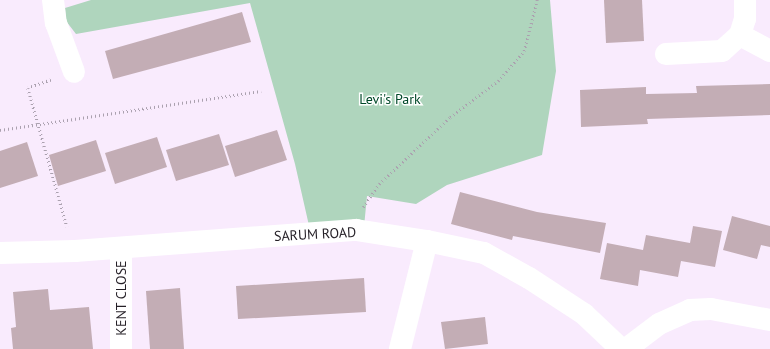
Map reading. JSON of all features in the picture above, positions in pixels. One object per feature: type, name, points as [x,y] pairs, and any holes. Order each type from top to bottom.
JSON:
[{"type":"street","points":[[53,0],[56,23],[74,72]]},
{"type":"street","points":[[666,54],[722,51],[740,35],[745,19],[745,0]]},
{"type":"street","points":[[740,35],[770,51]]},
{"type":"street","name":"SARUM ROAD","points":[[0,253],[75,251],[356,230],[427,241],[484,253],[529,278],[584,314],[621,349]]},
{"type":"street","points":[[400,349],[427,241]]},
{"type":"street","name":"KENT CLOSE","points":[[121,248],[121,349]]},
{"type":"street","points":[[626,349],[659,324],[690,310],[711,309],[770,320]]},
{"type":"path","points":[[356,230],[360,212],[379,184],[450,117],[498,81],[524,50],[538,0]]},
{"type":"path","points":[[74,72],[28,88],[75,251]]},
{"type":"path","points":[[0,130],[38,126],[261,91]]},
{"type":"green space","name":"Levi's Park","points":[[91,0],[550,0],[556,71],[542,155],[447,185],[416,204],[367,196],[364,227],[310,230],[295,164],[250,3],[76,34],[66,21],[65,8]]},
{"type":"building","points":[[604,0],[642,0],[644,41],[606,43]]},
{"type":"building","points":[[242,12],[251,42],[113,79],[105,51]]},
{"type":"building","points":[[770,84],[770,115],[647,119],[648,124],[581,127],[580,90],[646,87],[646,94],[697,93],[696,86]]},
{"type":"building","points":[[277,130],[287,160],[235,177],[225,146]]},
{"type":"building","points":[[219,134],[229,165],[176,181],[166,150]]},
{"type":"building","points":[[157,137],[167,167],[115,184],[105,153]]},
{"type":"building","points":[[96,140],[106,171],[58,186],[49,155]]},
{"type":"building","points":[[27,142],[38,176],[0,188],[0,151]]},
{"type":"building","points":[[460,192],[537,212],[606,223],[600,253],[513,236],[512,240],[451,224]]},
{"type":"building","points":[[732,216],[770,226],[770,247],[761,245],[757,259],[723,250]]},
{"type":"building","points":[[693,226],[722,231],[715,267],[681,261],[678,277],[640,270],[638,286],[600,279],[607,243],[643,250],[646,235],[690,243]]},
{"type":"building","points":[[364,278],[366,312],[238,319],[236,286]]},
{"type":"building","points":[[180,288],[184,349],[150,349],[146,291]]},
{"type":"building","points":[[48,289],[50,310],[89,307],[93,349],[13,349],[11,328],[16,327],[13,292]]},
{"type":"building","points":[[485,317],[488,344],[445,349],[441,322]]}]
